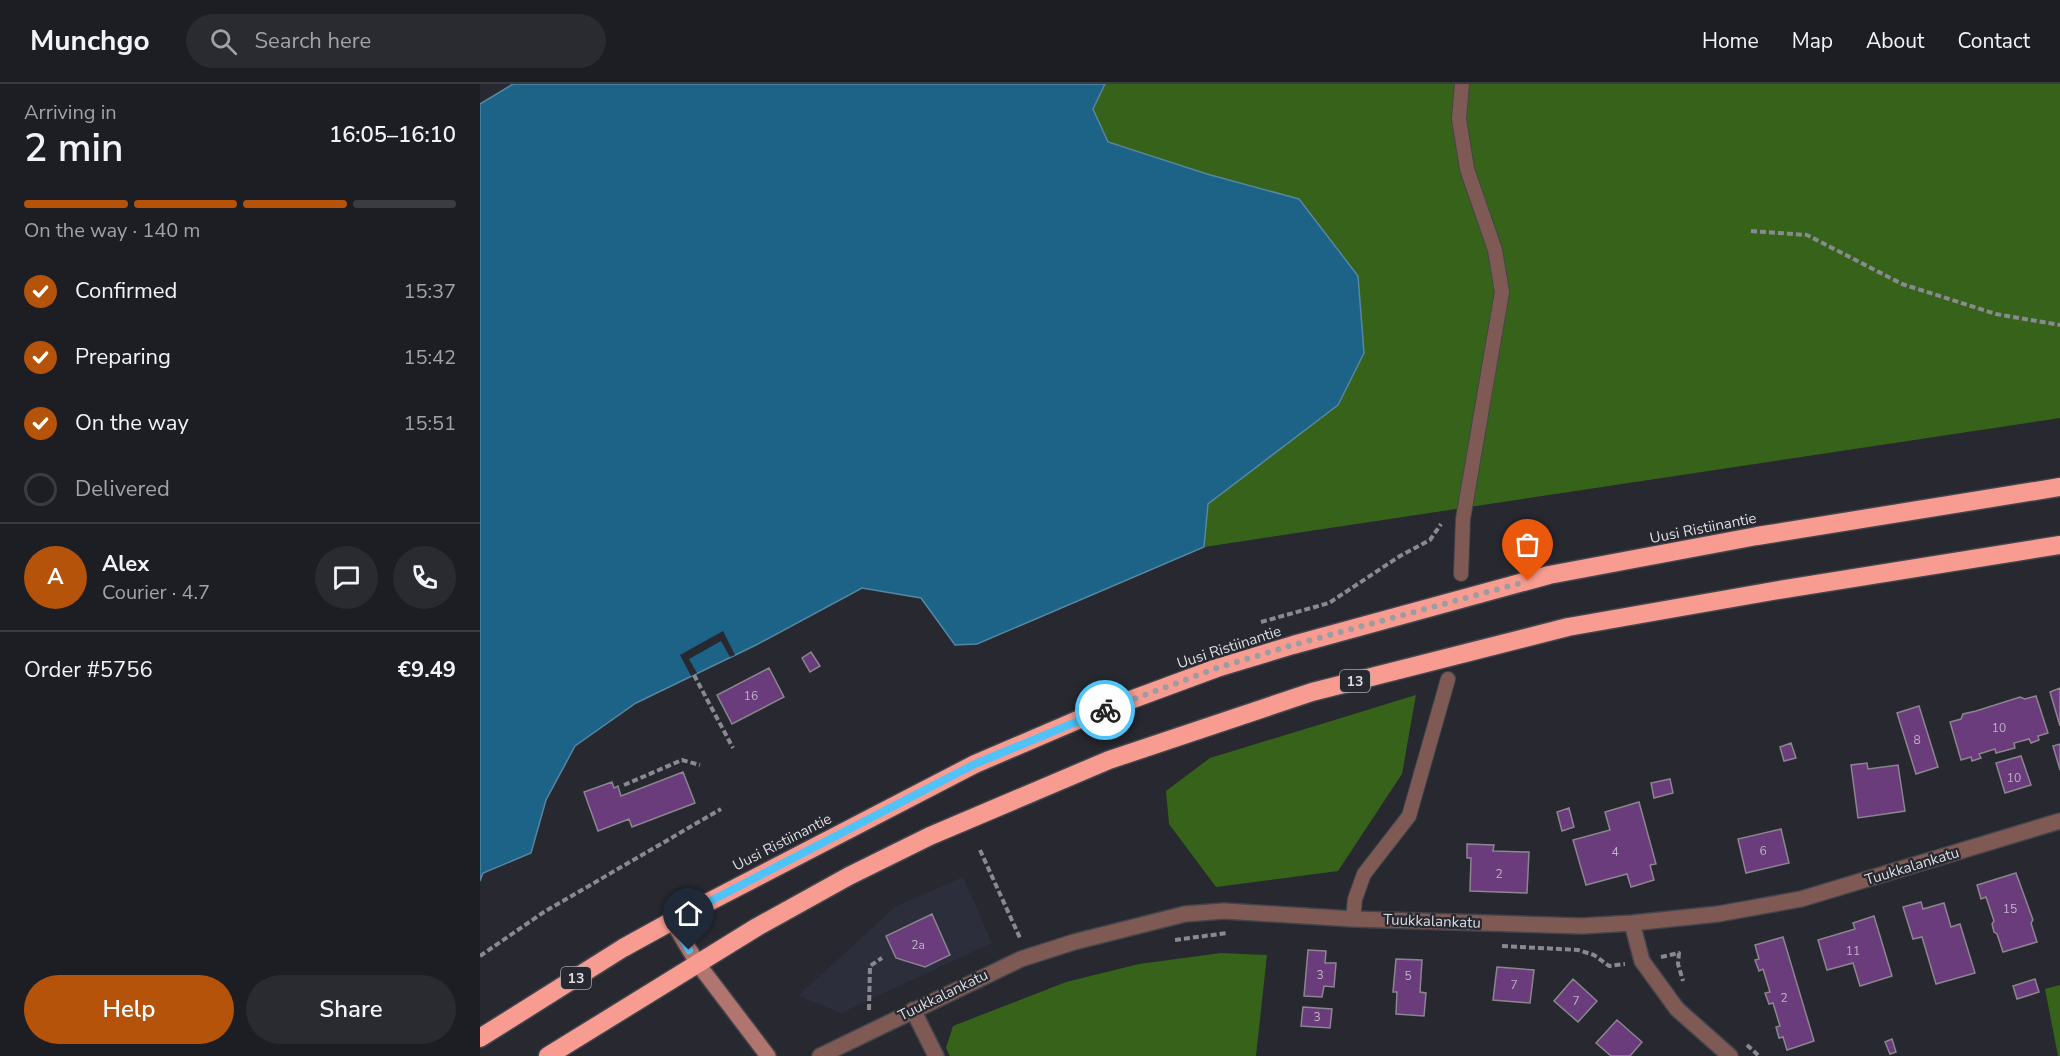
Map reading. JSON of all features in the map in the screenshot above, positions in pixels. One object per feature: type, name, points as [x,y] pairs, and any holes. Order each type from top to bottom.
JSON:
[{"type":"highway","name":"Uusi Ristiinantie","points":[[480,1038],[623,948],[975,764],[1087,717],[1217,668],[1549,575],[1757,536],[2060,488]]},
{"type":"highway","name":"13","points":[[548,1056],[757,927],[849,876],[930,836],[1108,760],[1312,692],[1568,627],[1773,591],[2060,545]]},
{"type":"street","name":"Tuukkalankatu","points":[[820,1056],[1021,959],[1074,942],[1185,914],[1224,911],[1353,919],[1582,926],[1718,914],[1801,899],[2060,821]]},
{"type":"street","points":[[672,921],[698,964],[768,1056]]},
{"type":"street","points":[[1632,923],[1642,962],[1677,1009],[1730,1056]]},
{"type":"street","points":[[913,1010],[936,1056]]},
{"type":"lane","points":[[1461,574],[1463,519],[1502,292],[1495,250],[1467,169],[1459,119],[1462,84]]},
{"type":"lane","points":[[1353,919],[1355,898],[1365,874],[1409,816],[1448,679]]},
{"type":"path","points":[[1751,231],[1807,235],[1902,284],[1996,314],[2060,324]]},
{"type":"path","points":[[1261,622],[1329,603],[1400,556],[1430,540],[1441,524]]},
{"type":"path","points":[[694,675],[733,748]]},
{"type":"path","points":[[624,785],[682,760],[700,765]]},
{"type":"path","points":[[480,956],[544,912],[721,809]]},
{"type":"path","points":[[980,850],[1020,938]]},
{"type":"path","points":[[1170,940],[1238,932]]},
{"type":"path","points":[[1496,946],[1578,950],[1594,955],[1609,966],[1642,962],[1679,953],[1678,964],[1684,983]]},
{"type":"path","points":[[869,1010],[870,966],[882,958]]},
{"type":"path","points":[[1743,1042],[1759,1056]]},
{"type":"shaded area","points":[[963,877],[992,943],[841,1013],[798,996],[896,906]]},
{"type":"green space","points":[[1105,84],[2060,84],[2060,418],[1204,547],[1208,504],[1338,405],[1298,199],[1207,174],[1108,142],[1093,109]]},
{"type":"green space","points":[[1416,695],[1402,774],[1338,871],[1216,887],[1169,824],[1166,791],[1210,758]]},
{"type":"green space","points":[[1221,953],[1267,955],[1256,1056],[950,1056],[946,1048],[953,1026],[1066,982],[1139,964]]},
{"type":"green space","points":[[2060,985],[2060,1056],[2058,1056],[2045,989]]},
{"type":"water","points":[[513,84],[1105,84],[1093,109],[1108,142],[1207,174],[1299,199],[1358,276],[1364,353],[1338,405],[1208,504],[1204,547],[977,644],[955,645],[921,598],[862,588],[756,645],[636,703],[575,746],[546,800],[531,853],[483,873],[480,881],[480,104]]},
{"type":"pier","points":[[723,631],[735,655],[730,657],[721,641],[689,659],[697,673],[691,676],[680,655]]},
{"type":"building","points":[[811,652],[820,666],[810,672],[802,658]]},
{"type":"building","points":[[769,668],[784,697],[732,724],[717,695]]},
{"type":"building","points":[[2060,688],[2060,726],[2050,692]]},
{"type":"building","points":[[2036,696],[2048,733],[2038,736],[2039,740],[2031,743],[2029,739],[2014,743],[2015,748],[1996,753],[1995,749],[1979,754],[1981,758],[1972,761],[1971,757],[1961,760],[1950,722],[1961,719],[1963,714],[2020,697],[2025,699]]},
{"type":"building","points":[[1919,706],[1938,767],[1916,774],[1897,713]]},
{"type":"building","points":[[1791,743],[1796,758],[1784,761],[1780,747]]},
{"type":"building","points":[[2060,744],[2060,770],[2053,746]]},
{"type":"building","points":[[2021,756],[2031,785],[2005,793],[1996,763]]},
{"type":"building","points":[[1867,763],[1868,769],[1898,765],[1905,811],[1858,818],[1851,765]]},
{"type":"building","points":[[683,772],[695,803],[632,827],[629,819],[598,831],[584,792],[612,782],[614,788],[618,786],[621,796]]},
{"type":"building","points":[[1670,779],[1673,793],[1654,798],[1651,783]]},
{"type":"building","points":[[1639,802],[1656,864],[1650,865],[1654,880],[1631,887],[1627,874],[1586,885],[1573,840],[1610,830],[1605,812]]},
{"type":"building","points":[[1569,808],[1574,827],[1562,831],[1557,812]]},
{"type":"building","points":[[1781,829],[1789,863],[1746,873],[1738,839]]},
{"type":"building","points":[[1467,844],[1494,845],[1493,851],[1529,852],[1527,893],[1470,891],[1471,858],[1467,858]]},
{"type":"building","points":[[2016,873],[2033,920],[2031,923],[2037,942],[2003,952],[1997,934],[1994,932],[1992,924],[1994,921],[1986,897],[1981,899],[1977,885]]},
{"type":"building","points":[[1921,902],[1923,909],[1944,903],[1951,927],[1960,924],[1975,973],[1936,984],[1922,937],[1913,939],[1903,907]]},
{"type":"building","points":[[932,914],[950,955],[925,967],[896,958],[886,936]]},
{"type":"building","points":[[1874,916],[1892,976],[1860,986],[1853,963],[1827,970],[1818,940],[1855,929],[1853,923]]},
{"type":"building","points":[[1783,937],[1814,1041],[1787,1050],[1783,1037],[1779,1038],[1776,1027],[1780,1026],[1773,1003],[1769,1004],[1765,993],[1770,992],[1763,969],[1759,971],[1755,960],[1759,959],[1755,945]]},
{"type":"building","points":[[1308,950],[1326,951],[1325,963],[1336,963],[1334,987],[1324,986],[1322,997],[1304,996]]},
{"type":"building","points":[[1396,959],[1422,960],[1420,992],[1426,993],[1424,1016],[1396,1014],[1397,992],[1393,992]]},
{"type":"building","points":[[1497,967],[1534,970],[1530,1003],[1493,1000]]},
{"type":"building","points":[[1573,979],[1597,1001],[1578,1022],[1554,1001]]},
{"type":"building","points":[[2035,979],[2039,992],[2017,999],[2013,986]]},
{"type":"building","points":[[1303,1007],[1332,1009],[1330,1028],[1301,1026]]},
{"type":"building","points":[[1617,1020],[1642,1042],[1630,1056],[1611,1056],[1596,1043]]},
{"type":"building","points":[[1892,1039],[1896,1052],[1890,1054],[1885,1042]]},
{"type":"way so far","points":[[1105,710],[1217,668],[1528,581]]},
{"type":"route","points":[[689,950],[672,921],[975,764],[1105,710]]}]
